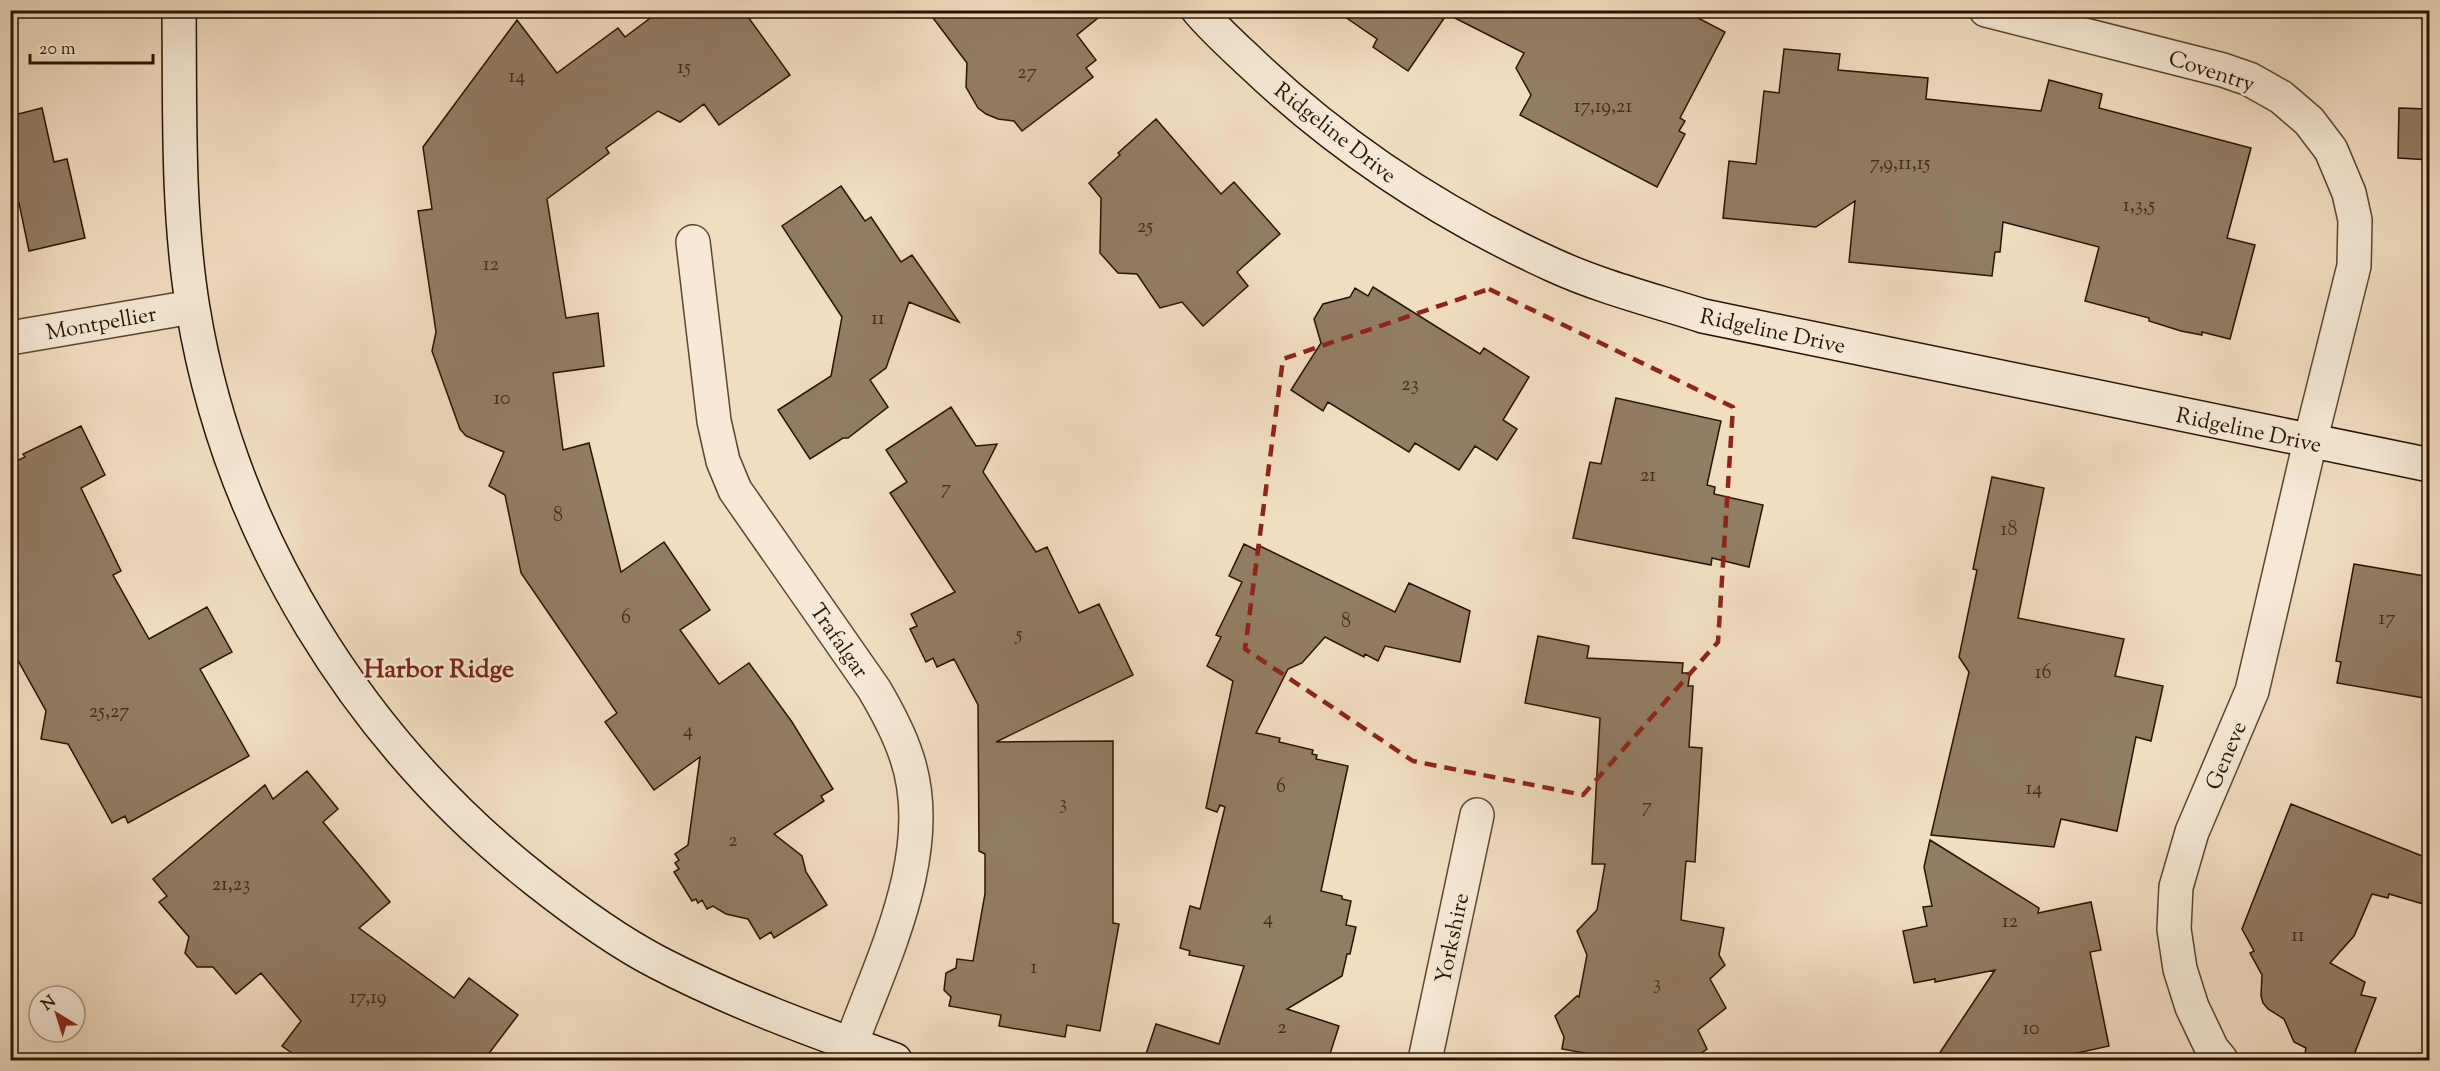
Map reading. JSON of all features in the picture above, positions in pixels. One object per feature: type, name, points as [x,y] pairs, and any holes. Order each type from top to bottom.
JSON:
[{"type":"street","points":[[179,10],[181,206],[192,307],[201,351],[227,446],[264,537],[309,623],[363,705],[425,780],[495,848],[572,909],[655,961],[743,1004],[895,1060]]},
{"type":"street","name":"Ridgeline Drive","points":[[1198,10],[1213,28],[1289,100],[1372,164],[1461,220],[1555,266],[1604,285],[1703,316],[2430,465]]},
{"type":"street","name":"Coventry","points":[[1986,10],[2223,70],[2249,79],[2281,97],[2309,121],[2331,150],[2349,193],[2355,220],[2354,266],[2310,442]]},
{"type":"street","name":"Trafalgar","points":[[693,242],[714,421],[723,461],[735,490],[874,689],[894,722],[907,757],[915,793],[917,831],[910,880],[851,1044]]},
{"type":"street","name":"Montpellier","points":[[10,338],[192,307]]},
{"type":"street","name":"Geneve","points":[[2221,1060],[2212,1049],[2192,1007],[2180,969],[2174,929],[2176,888],[2192,832],[2252,691],[2310,442]]},
{"type":"street","name":"Yorkshire","points":[[1425,1060],[1477,815]]},
{"type":"highlighted area","points":[[1489,289],[1733,407],[1718,642],[1583,795],[1413,761],[1245,649],[1283,359]]},
{"type":"building","points":[[661,10],[743,10],[790,75],[719,125],[704,104],[680,122],[658,111],[606,148],[609,153],[547,199],[566,318],[598,313],[604,366],[553,373],[563,450],[589,443],[621,572],[664,542],[710,610],[680,630],[719,684],[749,663],[792,722],[833,789],[821,796],[824,801],[774,834],[802,856],[806,872],[827,905],[774,938],[771,932],[760,939],[748,919],[726,914],[713,906],[707,909],[702,900],[698,903],[696,899],[692,901],[674,872],[679,869],[675,863],[679,860],[675,854],[688,845],[700,757],[654,790],[605,722],[617,713],[521,573],[505,495],[489,486],[504,452],[466,436],[460,429],[432,351],[436,332],[418,211],[432,209],[423,147],[517,20],[557,73],[618,28],[625,37]]},
{"type":"building","points":[[927,10],[1108,10],[1077,35],[1096,60],[1086,68],[1093,77],[1022,131],[1014,121],[998,119],[978,108],[966,87],[967,63]]},
{"type":"building","points":[[1335,10],[1683,10],[1725,32],[1680,118],[1685,121],[1679,131],[1685,134],[1657,187],[1520,115],[1531,95],[1516,68],[1524,53],[1447,14],[1408,71],[1373,47],[1377,39]]},
{"type":"building","points":[[1784,49],[1840,54],[1838,70],[1928,78],[1926,99],[2041,111],[2049,80],[2102,94],[2099,108],[2251,148],[2227,238],[2255,245],[2230,339],[2202,332],[2202,335],[2181,331],[2149,321],[2149,318],[2085,301],[2099,247],[2003,222],[2000,252],[1995,252],[1992,276],[1849,262],[1855,201],[1816,227],[1723,218],[1729,161],[1756,164],[1764,91],[1779,93]]},
{"type":"building","points":[[42,108],[54,162],[67,159],[85,238],[29,251],[19,203],[10,205],[10,116]]},
{"type":"building","points":[[2399,108],[2430,109],[2430,160],[2398,158]]},
{"type":"building","points":[[1156,119],[1221,194],[1234,182],[1280,234],[1237,272],[1248,286],[1203,326],[1182,302],[1160,308],[1137,274],[1118,273],[1100,253],[1101,198],[1089,183]]},
{"type":"building","points":[[841,186],[865,221],[871,217],[901,262],[912,255],[959,322],[909,302],[886,368],[870,380],[888,407],[848,438],[843,438],[810,459],[778,410],[831,376],[842,317],[782,226]]},
{"type":"building","points":[[1373,287],[1480,354],[1484,348],[1529,377],[1503,420],[1517,429],[1497,460],[1475,446],[1459,470],[1415,443],[1409,452],[1328,402],[1323,411],[1291,390],[1321,343],[1314,319],[1323,304],[1350,297],[1355,288],[1368,296]]},
{"type":"building","points":[[1616,398],[1721,421],[1707,485],[1715,487],[1714,494],[1763,505],[1749,567],[1712,558],[1711,565],[1573,538],[1590,462],[1601,464]]},
{"type":"building","points":[[951,407],[976,446],[997,444],[983,472],[1036,552],[1047,547],[1079,613],[1099,604],[1133,675],[996,742],[1113,741],[1113,923],[1119,924],[1100,1031],[1067,1025],[1065,1037],[999,1026],[1001,1015],[949,1006],[951,997],[944,990],[946,973],[956,968],[957,959],[973,961],[985,894],[985,854],[979,851],[978,705],[954,659],[937,667],[933,658],[926,662],[910,629],[917,626],[911,614],[955,592],[890,493],[907,482],[886,450]]},
{"type":"building","points":[[81,426],[105,475],[81,488],[121,571],[113,575],[149,639],[207,607],[232,652],[200,669],[249,756],[128,823],[125,816],[112,823],[68,744],[41,739],[46,711],[10,646],[10,464],[25,457],[23,454]]},
{"type":"building","points":[[1992,477],[2044,488],[2018,618],[2124,639],[2115,676],[2163,686],[2151,741],[2136,737],[2117,831],[2061,819],[2054,847],[1931,835],[1969,672],[1959,657],[1977,570],[1973,569]]},
{"type":"building","points":[[1244,544],[1258,551],[1260,546],[1395,612],[1409,583],[1470,611],[1460,662],[1385,646],[1378,661],[1365,654],[1364,657],[1325,637],[1302,663],[1288,669],[1256,733],[1280,738],[1279,742],[1313,750],[1312,754],[1317,755],[1316,759],[1348,766],[1321,891],[1342,896],[1342,899],[1351,901],[1346,925],[1356,927],[1350,954],[1347,954],[1342,976],[1287,1009],[1339,1026],[1328,1060],[1144,1060],[1156,1024],[1219,1044],[1244,966],[1189,955],[1190,951],[1180,948],[1190,906],[1200,909],[1225,807],[1220,805],[1217,812],[1206,808],[1233,681],[1207,666],[1221,637],[1216,635],[1242,582],[1229,576]]},
{"type":"building","points":[[2354,564],[2430,577],[2430,699],[2337,683],[2341,662],[2336,661]]},
{"type":"building","points":[[1538,636],[1589,646],[1587,658],[1683,663],[1682,673],[1690,673],[1688,686],[1693,686],[1689,747],[1702,748],[1695,862],[1686,861],[1681,920],[1724,928],[1719,955],[1725,965],[1710,979],[1726,1008],[1698,1030],[1707,1049],[1692,1060],[1623,1060],[1562,1049],[1564,1037],[1555,1016],[1577,996],[1579,997],[1587,955],[1577,931],[1597,910],[1605,864],[1592,864],[1600,718],[1525,703]]},
{"type":"building","points":[[307,771],[338,809],[323,822],[390,902],[359,928],[454,998],[469,978],[518,1015],[484,1060],[302,1060],[282,1046],[301,1021],[261,973],[236,994],[213,967],[197,967],[185,953],[189,937],[159,902],[167,896],[153,879],[265,785],[273,799]]},
{"type":"building","points":[[2291,804],[2430,859],[2430,906],[2389,894],[2388,898],[2372,894],[2354,936],[2330,963],[2365,982],[2361,995],[2376,998],[2352,1060],[2330,1060],[2305,1053],[2306,1048],[2294,1042],[2284,1019],[2263,1003],[2262,975],[2250,953],[2254,951],[2242,929]]},
{"type":"building","points":[[1930,840],[2039,908],[2038,913],[2091,902],[2101,950],[2090,952],[2109,1046],[2068,1055],[2069,1060],[1935,1060],[1995,970],[1935,982],[1935,979],[1914,983],[1903,931],[1927,926],[1923,907],[1932,906],[1924,867]]},
{"type":"district","name":"Harbor Ridge","points":[[439,668]]}]
